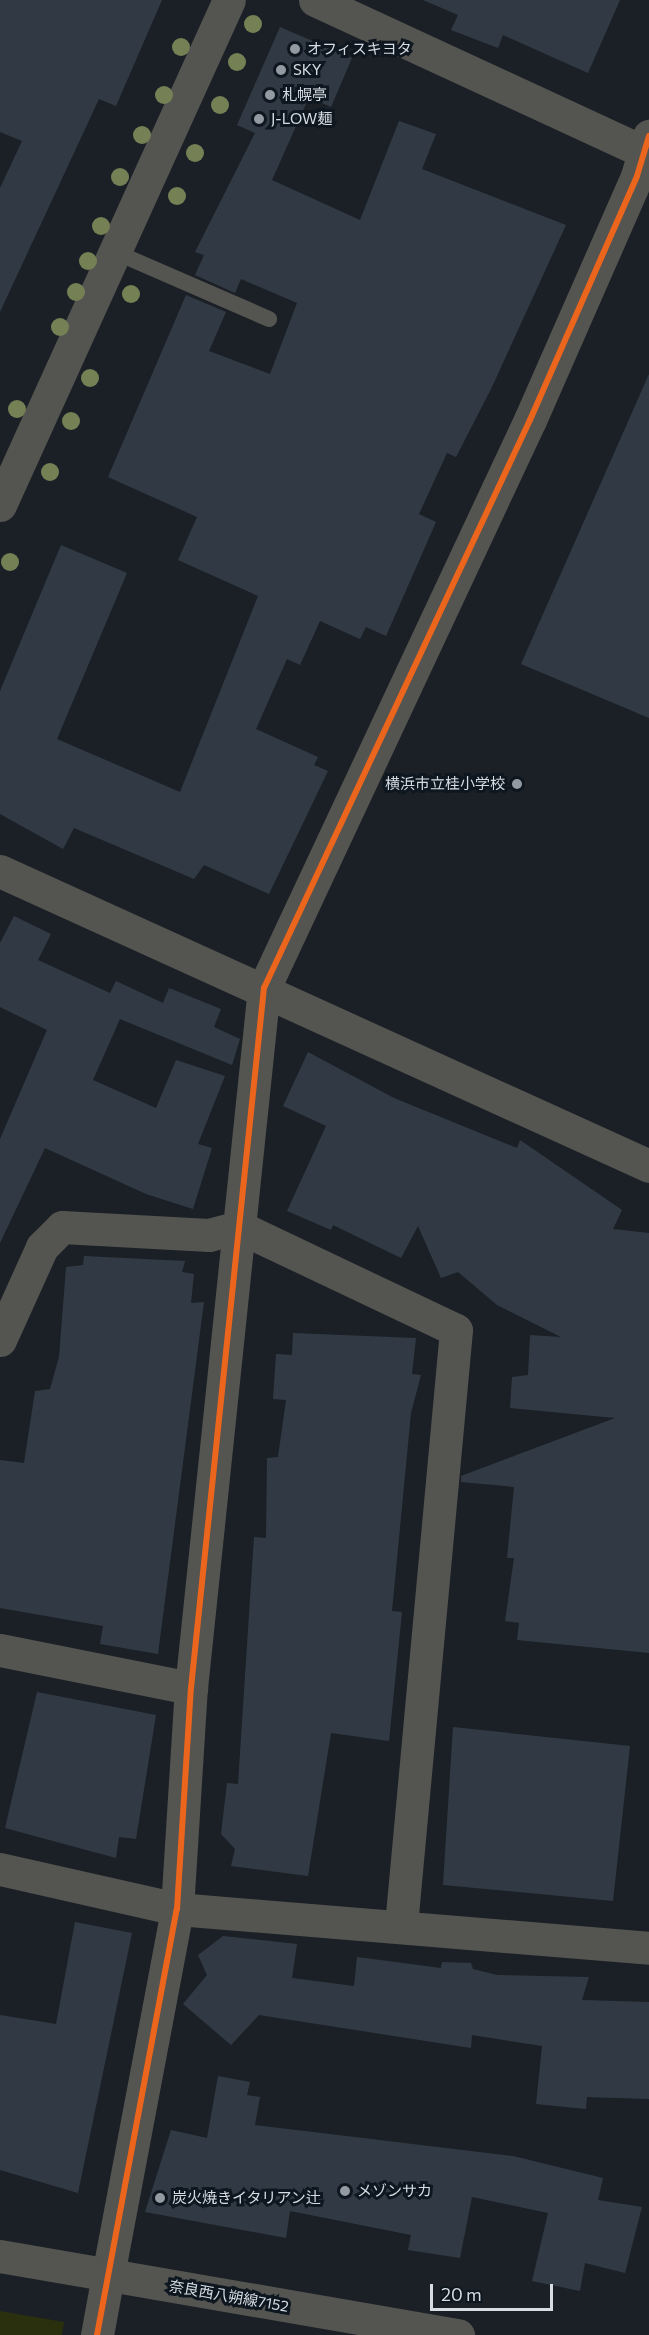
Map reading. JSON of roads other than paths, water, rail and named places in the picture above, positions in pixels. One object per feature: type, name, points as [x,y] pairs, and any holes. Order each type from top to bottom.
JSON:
[{"type":"street","points":[[0,505],[229,0]]},
{"type":"street","points":[[97,2335],[177,1909],[191,1688],[264,988],[530,420],[637,176],[647,147],[315,0]]},
{"type":"street","points":[[0,871],[264,988],[649,1166]]},
{"type":"street","points":[[0,1341],[42,1247],[62,1227],[208,1235],[239,1227],[456,1330],[401,1926]]},
{"type":"street","points":[[0,1650],[191,1688]]},
{"type":"street","points":[[0,1869],[177,1909],[649,1948]]},
{"type":"street","name":"奈良西八朔線7152","points":[[0,2256],[458,2335]]},
{"type":"lane","points":[[115,252],[269,319]]},
{"type":"place","name":"オフィスキヨタ","points":[[295,49]]},
{"type":"place","name":"SKY","points":[[281,70]]},
{"type":"place","name":"札幌亭","points":[[270,95]]},
{"type":"place","name":"J-LOW麺","points":[[259,119]]},
{"type":"place","name":"横浜市立桂小学校","points":[[517,784]]},
{"type":"place","name":"メゾンサカ","points":[[345,2191]]},
{"type":"place","name":"炭火焼きイタリアン辻","points":[[160,2198]]}]
